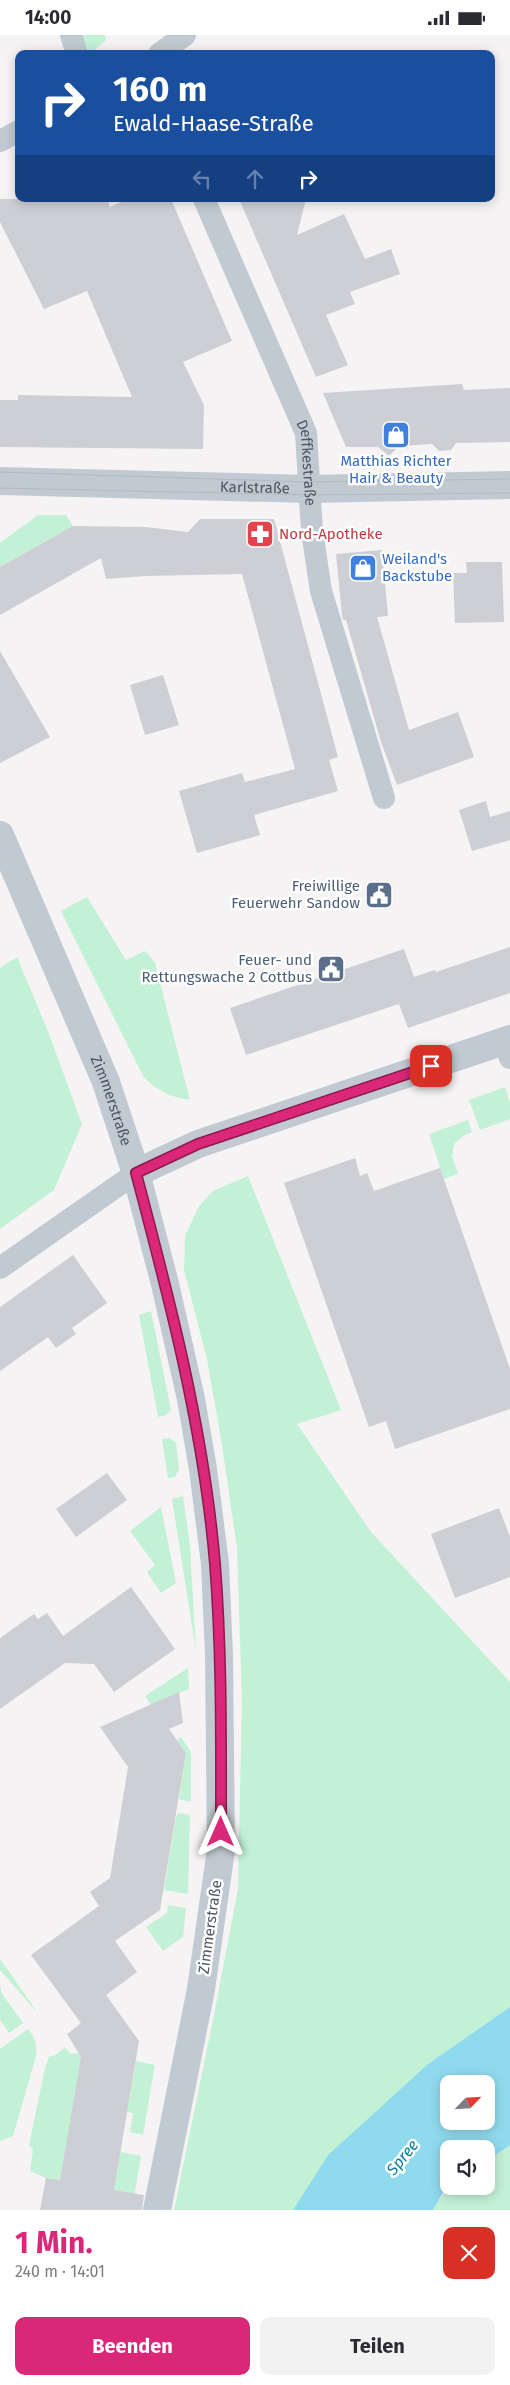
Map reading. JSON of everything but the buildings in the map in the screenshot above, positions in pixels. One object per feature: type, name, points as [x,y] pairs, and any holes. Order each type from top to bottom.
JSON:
[{"type":"street","points":[[71,35],[76,50]]},
{"type":"street","points":[[164,50],[185,35]]},
{"type":"street","points":[[0,141],[15,133]]},
{"type":"street","name":"Deffkestraße","points":[[205,202],[306,433],[312,531],[321,591],[384,798]]},
{"type":"street","name":"Karlstraße","points":[[0,481],[309,489],[510,485]]},
{"type":"street","name":"Zimmerstraße","points":[[0,835],[109,1090],[136,1173],[187,1381],[203,1469],[215,1565],[220,1697],[221,1850],[201,1989],[157,2210]]},
{"type":"street","points":[[0,1268],[136,1173],[198,1144],[508,1046]]},
{"type":"green space","points":[[80,35],[105,35],[106,40],[94,50],[88,50],[83,44]]},
{"type":"green space","points":[[38,515],[66,515],[73,526],[0,567],[0,543]]},
{"type":"green space","points":[[87,897],[126,960],[145,951],[155,963],[190,1100],[164,1093],[143,1076],[61,911]]},
{"type":"green space","points":[[17,957],[49,1034],[82,1124],[54,1190],[0,1229],[0,968]]},
{"type":"green space","points":[[505,1087],[510,1103],[510,1119],[480,1130],[469,1100]]},
{"type":"green space","points":[[468,1120],[472,1132],[463,1136],[454,1144],[452,1156],[458,1174],[444,1179],[429,1134]]},
{"type":"green space","points":[[248,1176],[341,1410],[297,1424],[371,1532],[510,1682],[510,2007],[428,2064],[328,2155],[293,2210],[174,2210],[238,1889],[242,1699],[237,1548],[207,1359],[184,1270],[185,1236],[199,1206],[213,1191]]},
{"type":"green space","points":[[151,1311],[171,1410],[166,1415],[158,1417],[139,1315]]},
{"type":"green space","points":[[169,1438],[176,1443],[179,1469],[175,1477],[168,1478],[162,1439]]},
{"type":"green space","points":[[183,1496],[190,1546],[196,1651],[172,1499]]},
{"type":"green space","points":[[161,1507],[176,1583],[161,1593],[147,1572],[155,1565],[130,1531]]},
{"type":"green space","points":[[188,1668],[189,1689],[151,1705],[145,1696]]},
{"type":"green space","points":[[181,1737],[191,1752],[191,1802],[179,1799],[186,1753],[177,1740]]},
{"type":"green space","points":[[178,1813],[190,1815],[188,1894],[164,1890],[175,1821]]},
{"type":"green space","points":[[168,1905],[186,1908],[183,1937],[163,1951],[146,1927],[167,1913]]},
{"type":"green space","points":[[0,1959],[36,2010],[0,1970]]},
{"type":"green space","points":[[0,1985],[2,1994],[23,2023],[9,2033],[0,2020]]},
{"type":"green space","points":[[28,2029],[33,2035],[36,2056],[13,2136],[0,2141],[0,2049]]},
{"type":"green space","points":[[65,2047],[70,2054],[78,2053],[82,2057],[60,2180],[46,2178],[30,2171],[33,2150],[29,2145],[49,2057],[57,2054]]},
{"type":"green space","points":[[136,2061],[155,2065],[143,2135],[130,2132],[133,2113],[127,2112]]},
{"type":"green space","points":[[510,2145],[510,2210],[433,2210],[443,2195],[495,2195],[495,2156]]},
{"type":"green space","points":[[120,2152],[141,2156],[132,2210],[122,2210],[125,2192],[114,2190]]},
{"type":"water","name":"Spree","points":[[510,2007],[510,2145],[495,2156],[495,2140],[440,2140],[440,2195],[442,2195],[433,2210],[293,2210],[328,2155],[428,2064]]},
{"type":"tram line","points":[[0,472],[309,482],[510,479]]},
{"type":"tram line","points":[[0,488],[310,495],[510,493]]},
{"type":"place","name":"Matthias Richter Hair & Beauty","points":[[396,435]]},
{"type":"place","name":"Nord-Apotheke","points":[[260,534]]},
{"type":"place","name":"Weiland's Backstube","points":[[363,568]]},
{"type":"place","name":"Freiwillige Feuerwehr Sandow","points":[[379,895]]},
{"type":"place","name":"Feuer- und Rettungswache 2 Cottbus","points":[[331,969]]},
{"type":"route","points":[[221,1832],[217,1601],[215,1565],[203,1469],[187,1381],[165,1284],[136,1173],[198,1144],[431,1066]]}]
